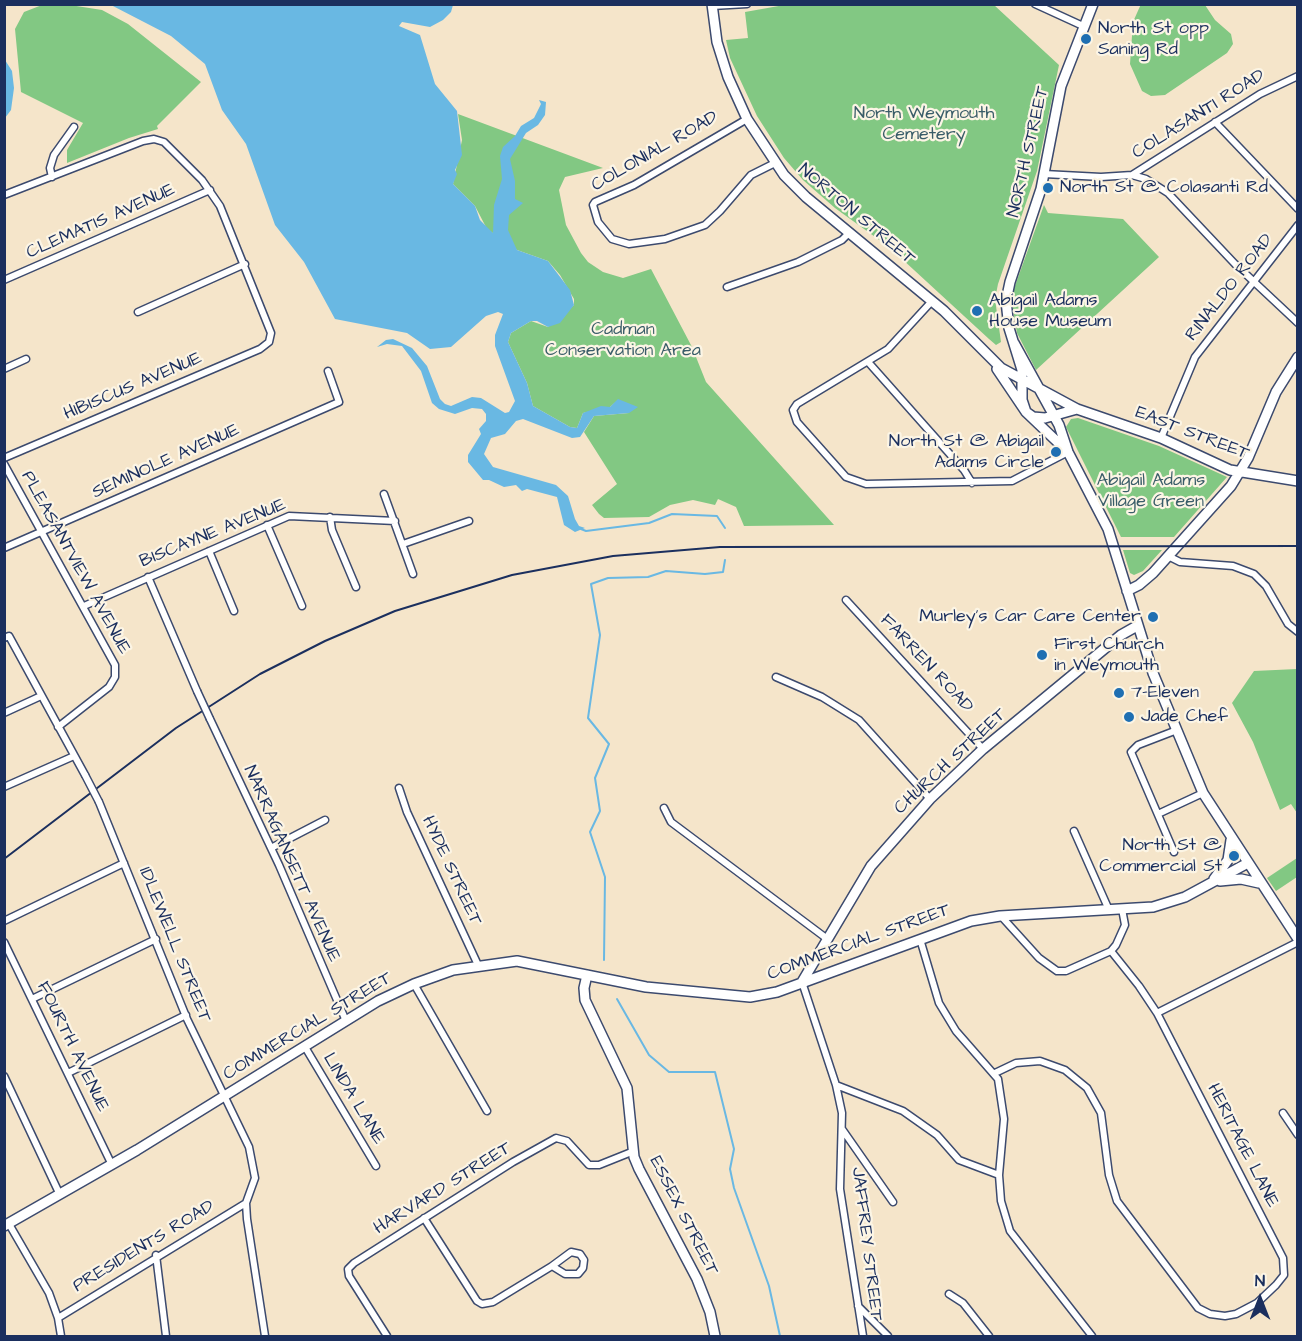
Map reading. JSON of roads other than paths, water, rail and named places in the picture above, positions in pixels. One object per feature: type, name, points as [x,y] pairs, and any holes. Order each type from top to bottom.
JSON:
[{"type":"street","points":[[712,5],[747,4]]},
{"type":"street","points":[[1035,4],[1083,27]]},
{"type":"street","name":"NORTH STREET","points":[[1068,452],[1026,412],[1022,400],[1023,382],[1006,317],[1007,290],[1044,174],[1062,86],[1093,4]]},
{"type":"street","name":"NORTON STREET","points":[[712,5],[717,42],[728,76],[747,118],[775,163],[800,192],[932,301],[991,359],[1023,382],[1040,390]]},
{"type":"street","name":"COLASANTI ROAD","points":[[1044,174],[1101,177],[1131,175],[1260,94],[1298,76]]},
{"type":"street","name":"COLONIAL ROAD","points":[[747,118],[634,185],[595,202],[593,205],[598,222],[612,239],[629,244],[665,239],[705,225],[751,175],[775,163]]},
{"type":"street","points":[[1215,122],[1298,208]]},
{"type":"street","points":[[52,177],[50,168],[56,151],[74,126]]},
{"type":"street","points":[[4,195],[143,141],[154,139],[171,148],[210,190],[223,212],[245,264],[138,312]]},
{"type":"street","points":[[1131,175],[1146,179],[1168,192],[1253,281],[1298,323]]},
{"type":"street","name":"CLEMATIS AVENUE","points":[[4,280],[210,190]]},
{"type":"street","name":"RINALDO ROAD","points":[[1161,438],[1195,357],[1298,225]]},
{"type":"street","points":[[727,287],[798,262],[842,240],[850,232]]},
{"type":"street","name":"HIBISCUS AVENUE","points":[[4,458],[264,347],[270,339],[269,326],[245,264]]},
{"type":"street","points":[[932,301],[888,349],[797,404],[793,410],[797,422],[846,477],[858,483],[972,483],[1012,480],[1068,452]]},
{"type":"street","name":"NORTH STREET","points":[[1014,343],[1054,416],[1068,452],[1104,521],[1137,626],[1203,793],[1247,865]]},
{"type":"street","points":[[4,369],[26,359]]},
{"type":"street","name":"NORTON STREET","points":[[991,359],[1026,412]]},
{"type":"street","points":[[868,363],[964,470],[972,483]]},
{"type":"street","points":[[1127,591],[1144,580],[1168,556],[1231,486],[1295,364]]},
{"type":"street","name":"SEMINOLE AVENUE","points":[[4,548],[339,402],[328,371]]},
{"type":"street","name":"EAST STREET","points":[[1040,390],[1077,409],[1161,438],[1238,473],[1298,481]]},
{"type":"street","points":[[1026,412],[1037,418],[1077,409]]},
{"type":"street","name":"PLEASANTVIEW AVENUE","points":[[4,464],[40,533],[112,657],[115,677],[106,690],[58,727]]},
{"type":"street","points":[[384,494],[413,574]]},
{"type":"street","name":"BISCAYNE AVENUE","points":[[84,606],[293,515],[395,521]]},
{"type":"street","points":[[330,517],[332,530],[356,587]]},
{"type":"street","points":[[403,544],[469,521]]},
{"type":"street","points":[[267,525],[302,606]]},
{"type":"street","points":[[209,551],[234,611]]},
{"type":"street","points":[[1168,556],[1180,562],[1233,566],[1254,574],[1273,596],[1288,624],[1298,632]]},
{"type":"street","name":"NARRAGANSETT AVENUE","points":[[148,577],[197,691],[271,848],[346,1021]]},
{"type":"street","name":"FARREN ROAD","points":[[846,600],[984,749]]},
{"type":"street","name":"CHURCH STREET","points":[[801,982],[871,866],[930,799],[984,749],[1124,633],[1137,626]]},
{"type":"street","name":"IDLEWELL STREET","points":[[7,637],[99,802],[186,1015],[223,1097],[249,1147],[254,1163],[255,1178],[246,1203]]},
{"type":"street","points":[[776,677],[822,697],[859,720],[930,799]]},
{"type":"street","points":[[4,712],[41,696]]},
{"type":"street","points":[[1174,852],[1131,752],[1138,745],[1177,730]]},
{"type":"street","points":[[4,787],[74,756]]},
{"type":"street","name":"HYDE STREET","points":[[399,788],[407,812],[478,965]]},
{"type":"street","points":[[1158,814],[1203,793]]},
{"type":"street","points":[[664,808],[671,822],[826,938]]},
{"type":"street","points":[[271,848],[325,820]]},
{"type":"street","points":[[1074,831],[1109,910]]},
{"type":"street","points":[[1213,882],[1228,860],[1231,840]]},
{"type":"street","points":[[4,921],[124,863]]},
{"type":"street","points":[[1157,1013],[1298,940],[1247,865]]},
{"type":"street","name":"COMMERCIAL STREET","points":[[7,1225],[112,1165],[346,1021],[414,984],[478,965],[517,961],[679,991],[750,997],[777,992],[971,921],[1000,916],[1153,907],[1185,897],[1247,865]]},
{"type":"street","points":[[1213,882],[1241,879],[1259,883]]},
{"type":"street","points":[[1000,916],[1039,958],[1057,971],[1066,971],[1111,951],[1123,935],[1125,925],[1122,909]]},
{"type":"street","points":[[32,999],[156,939]]},
{"type":"street","points":[[920,939],[939,1003],[956,1031],[995,1073],[1002,1093],[1004,1112],[999,1175],[1004,1216],[1010,1231],[1092,1336]]},
{"type":"street","name":"FOURTH AVENUE","points":[[4,942],[112,1165]]},
{"type":"street","name":"HERITAGE LANE","points":[[995,1073],[1016,1063],[1040,1061],[1056,1065],[1081,1081],[1092,1095],[1101,1113],[1108,1175],[1117,1201],[1188,1298],[1198,1308],[1210,1314],[1225,1316],[1236,1314],[1257,1303],[1280,1280],[1284,1275],[1283,1258],[1157,1013],[1111,951]]},
{"type":"street","name":"ESSEX STREET","points":[[587,975],[584,988],[585,1000],[627,1088],[634,1151],[642,1178],[706,1300],[715,1336]]},
{"type":"street","name":"JAFFREY STREET","points":[[801,982],[836,1085],[842,1129],[840,1190],[863,1336]]},
{"type":"street","points":[[414,984],[487,1111]]},
{"type":"street","points":[[68,1073],[186,1015]]},
{"type":"street","name":"LINDA LANE","points":[[305,1047],[376,1166]]},
{"type":"street","points":[[4,1076],[60,1195]]},
{"type":"street","points":[[836,1085],[903,1111],[937,1135],[959,1160],[999,1175]]},
{"type":"street","points":[[1283,1113],[1298,1135]]},
{"type":"street","points":[[842,1129],[893,1202]]},
{"type":"street","name":"HARVARD STREET","points":[[387,1336],[349,1276],[348,1269],[424,1218],[556,1138],[567,1141],[589,1165],[599,1165],[634,1151]]},
{"type":"street","points":[[246,1203],[265,1336]]},
{"type":"street","name":"PRESIDENTS ROAD","points":[[58,1318],[156,1255],[246,1203]]},
{"type":"street","points":[[424,1218],[474,1297],[482,1304],[493,1302],[571,1252],[580,1254],[584,1260],[581,1271],[575,1275],[565,1274],[552,1266]]},
{"type":"street","points":[[7,1225],[49,1293],[58,1318],[60,1336]]},
{"type":"street","points":[[156,1255],[166,1336]]},
{"type":"street","points":[[949,1294],[963,1303],[989,1336]]},
{"type":"street","points":[[858,1306],[888,1336]]},
{"type":"water","points":[[111,5],[453,5],[451,12],[443,20],[430,27],[402,22],[399,26],[420,35],[435,84],[457,111],[462,155],[455,170],[457,174],[453,184],[475,206],[480,220],[493,233],[494,205],[502,179],[500,156],[503,147],[515,136],[521,126],[534,118],[541,104],[539,100],[546,102],[545,115],[538,125],[526,133],[510,159],[515,181],[515,199],[523,203],[509,215],[508,230],[517,250],[548,261],[570,290],[574,305],[560,323],[548,327],[537,321],[531,321],[511,333],[508,342],[527,383],[533,406],[570,427],[577,428],[583,413],[601,406],[610,407],[618,399],[638,407],[629,413],[594,416],[580,437],[572,438],[523,419],[516,421],[505,434],[491,438],[484,454],[493,467],[556,485],[568,496],[579,526],[585,528],[575,532],[564,525],[557,497],[527,489],[522,491],[516,485],[504,487],[489,480],[483,480],[468,462],[468,455],[481,434],[479,429],[486,421],[486,414],[482,409],[472,408],[455,414],[439,409],[432,403],[421,371],[402,346],[387,344],[377,347],[386,340],[393,339],[412,348],[427,366],[440,399],[445,404],[451,406],[472,397],[481,398],[505,413],[509,412],[515,401],[495,346],[495,335],[503,314],[498,312],[486,316],[451,347],[430,349],[407,333],[335,319],[304,262],[275,225],[246,144],[222,110],[205,64],[171,36]]},
{"type":"water","points":[[5,60],[12,71],[14,88],[11,110],[5,118]]},
{"type":"waterway","points":[[581,529],[586,531],[649,523],[672,514],[717,516],[725,528]]},
{"type":"waterway","points":[[604,960],[605,877],[590,832],[600,811],[595,778],[609,744],[588,718],[600,635],[591,584],[608,578],[648,577],[666,571],[705,574],[723,572],[725,560]]},
{"type":"waterway","points":[[617,999],[649,1055],[669,1072],[715,1072],[734,1149],[730,1169],[734,1188],[769,1286],[780,1336]]},
{"type":"railway","points":[[4,859],[176,728],[260,674],[325,641],[395,611],[512,575],[613,556],[720,547],[1298,546]]},
{"type":"place","name":"North St opp Saning Rd","points":[[1086,39]]},
{"type":"place","name":"North St @ Colasanti Rd","points":[[1048,188]]},
{"type":"place","name":"Abigail Adams House Museum","points":[[977,311]]},
{"type":"place","name":"North St @ Abigail Adams Circle","points":[[1056,452]]},
{"type":"place","name":"Murley's Car Care Center","points":[[1153,617]]},
{"type":"place","name":"First Church in Weymouth","points":[[1042,655]]},
{"type":"place","name":"7-Eleven","points":[[1119,693]]},
{"type":"place","name":"Jade Chef","points":[[1129,717]]},
{"type":"place","name":"North St @ Commercial St","points":[[1234,856]]},
{"type":"park label","name":"North Weymouth Cemetery","points":[[924,124]]},
{"type":"park label","name":"Cadman Conservation Area","points":[[623,340]]},
{"type":"park label","name":"Abigail Adams Village Green","points":[[1151,491]]}]
